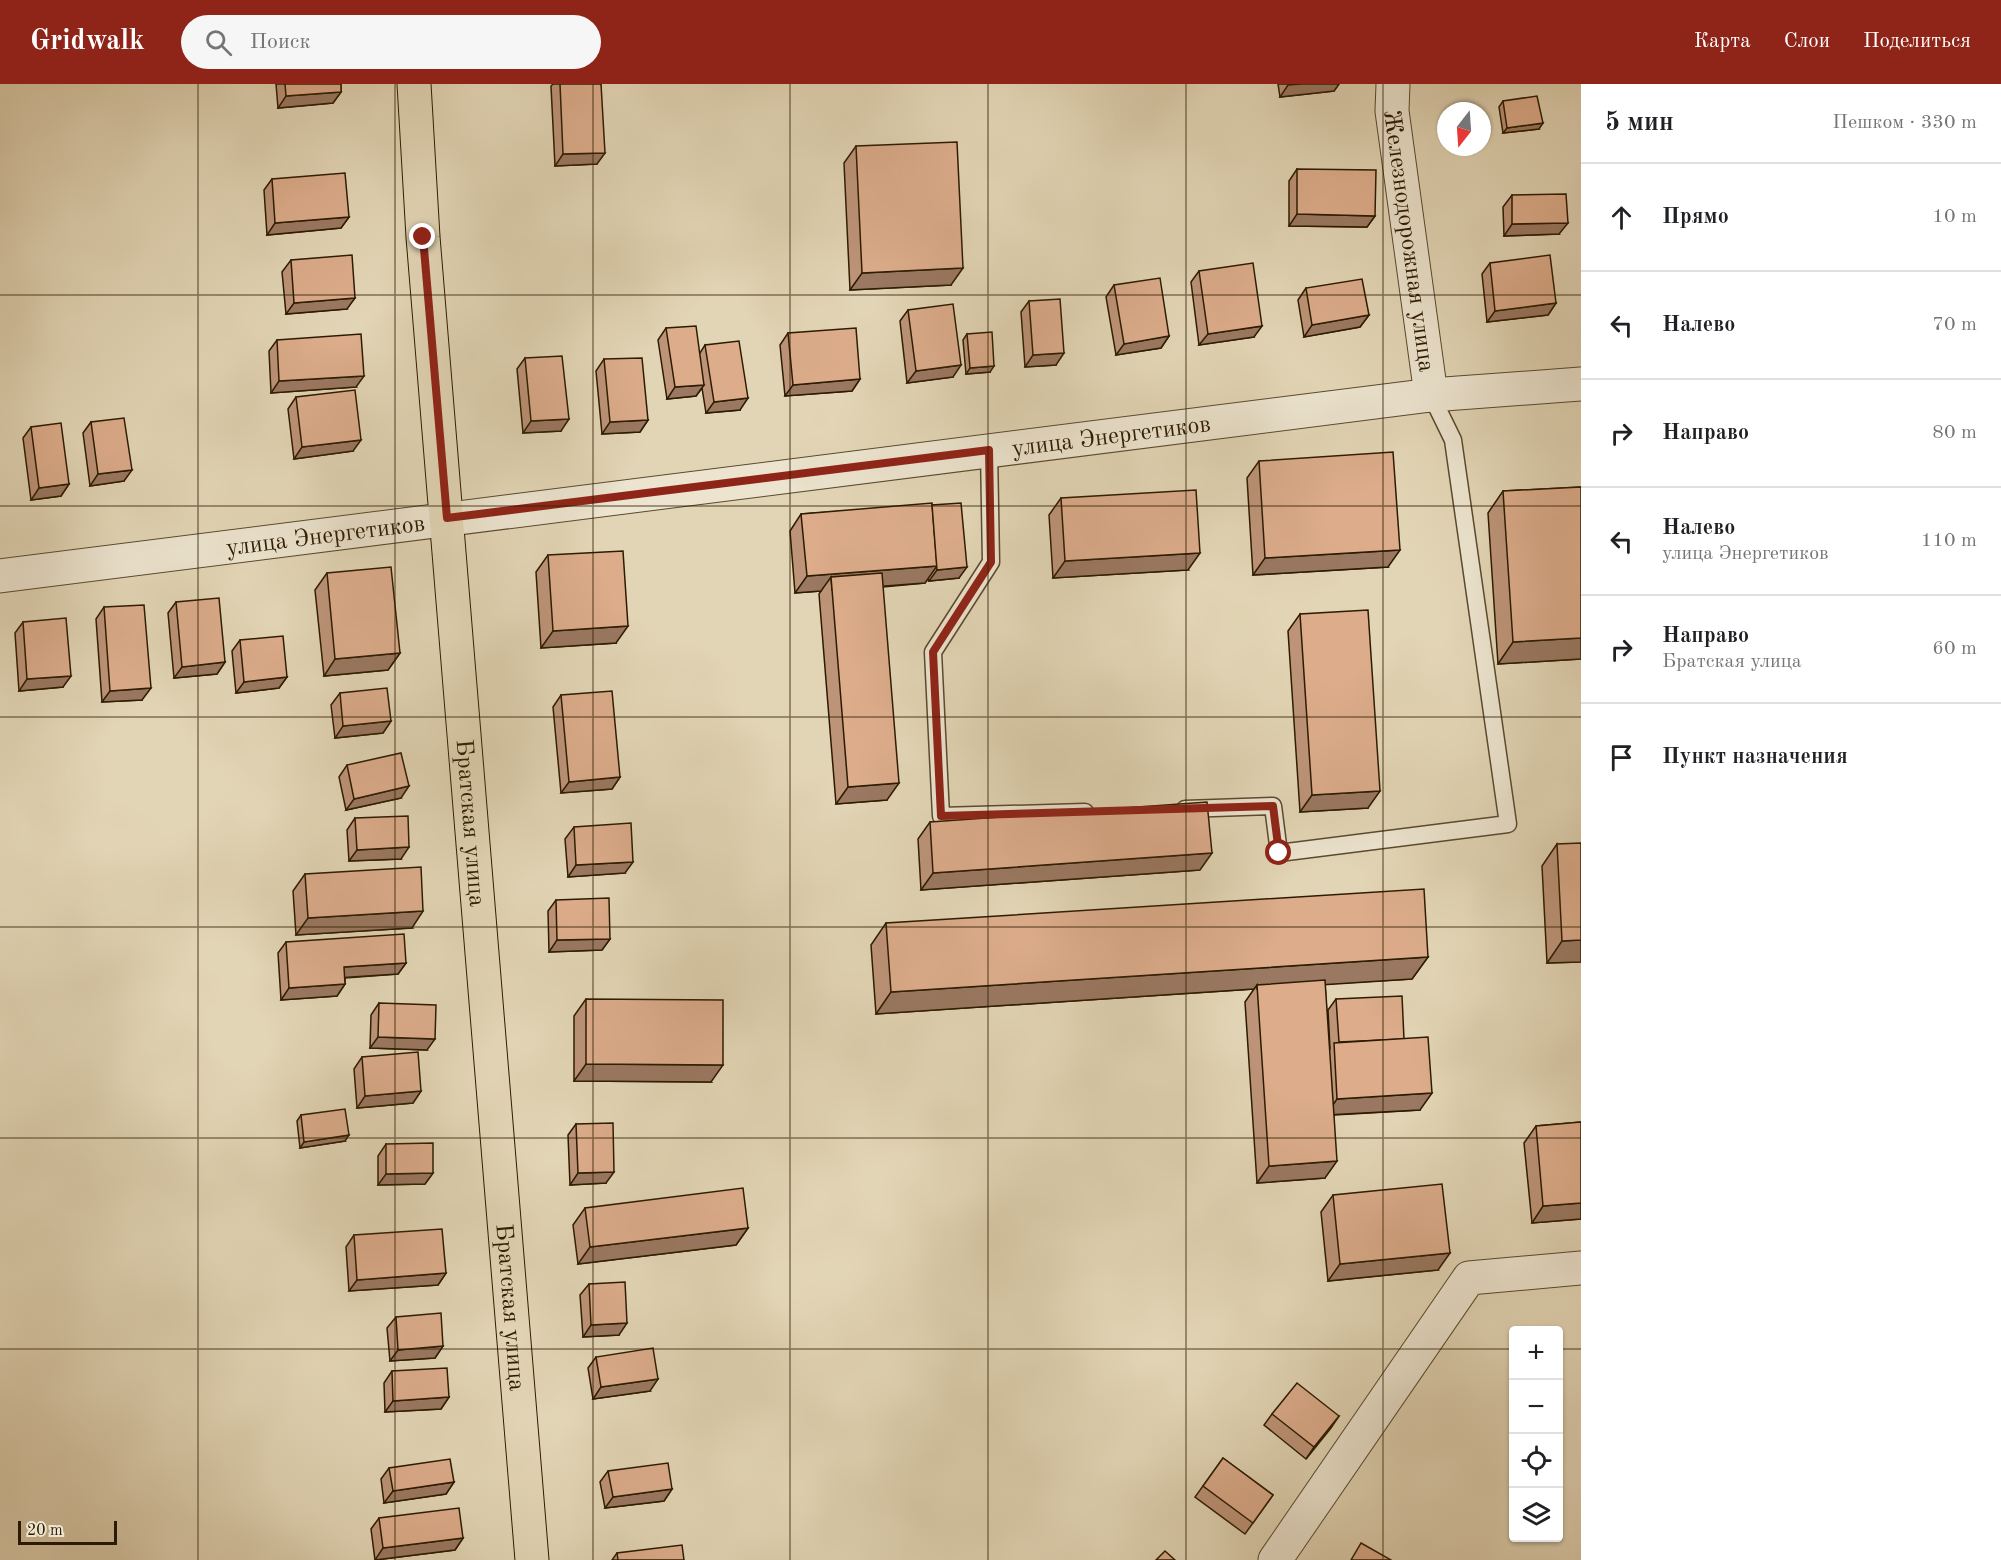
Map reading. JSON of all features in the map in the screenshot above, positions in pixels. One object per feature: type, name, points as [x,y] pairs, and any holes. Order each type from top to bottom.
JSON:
[{"type":"main road","name":"Братская улица","points":[[414,84],[423,237],[531,1560]]},
{"type":"street","name":"Железнодорожная улица","points":[[1392,84],[1392,111],[1431,395]]},
{"type":"street","name":"улица Энергетиков","points":[[0,576],[1431,395],[1581,384]]},
{"type":"street","points":[[1275,1560],[1469,1278],[1581,1268]]},
{"type":"lane","points":[[1166,810],[1273,806],[1279,853],[1508,824],[1453,440],[1431,395]]},
{"type":"lane","points":[[989,450],[991,562],[933,652],[941,816],[1107,811]]},
{"type":"building","points":[[285,84],[341,84],[341,92],[286,96]]},
{"type":"building","points":[[560,84],[601,84],[605,153],[563,154]]},
{"type":"building","points":[[1537,96],[1543,123],[1507,128],[1503,101]]},
{"type":"building","points":[[957,142],[963,268],[862,273],[856,146]]},
{"type":"building","points":[[1297,169],[1376,170],[1375,216],[1297,214]]},
{"type":"building","points":[[345,173],[349,217],[275,223],[272,179]]},
{"type":"building","points":[[1566,194],[1568,223],[1512,224],[1512,195]]},
{"type":"building","points":[[352,255],[355,298],[294,303],[291,260]]},
{"type":"building","points":[[1550,255],[1556,303],[1495,311],[1490,263]]},
{"type":"building","points":[[1253,263],[1262,326],[1208,334],[1199,271]]},
{"type":"building","points":[[1160,278],[1169,336],[1124,344],[1114,285]]},
{"type":"building","points":[[1362,279],[1369,315],[1312,325],[1306,288]]},
{"type":"building","points":[[1060,299],[1064,353],[1033,355],[1029,301]]},
{"type":"building","points":[[953,304],[961,365],[916,371],[908,310]]},
{"type":"building","points":[[696,326],[704,385],[675,387],[666,328]]},
{"type":"building","points":[[856,328],[860,379],[793,385],[788,333]]},
{"type":"building","points":[[992,332],[994,366],[970,368],[967,334]]},
{"type":"building","points":[[361,334],[364,376],[279,381],[277,340]]},
{"type":"building","points":[[739,341],[748,398],[714,402],[705,345]]},
{"type":"building","points":[[562,356],[569,419],[531,421],[525,358]]},
{"type":"building","points":[[642,358],[648,420],[610,422],[604,359]]},
{"type":"building","points":[[355,390],[361,440],[302,447],[296,397]]},
{"type":"building","points":[[124,418],[132,470],[98,474],[91,422]]},
{"type":"building","points":[[61,423],[69,484],[39,488],[31,427]]},
{"type":"building","points":[[1393,452],[1400,550],[1265,558],[1259,461]]},
{"type":"building","points":[[1581,487],[1581,638],[1513,642],[1503,491]]},
{"type":"building","points":[[1196,490],[1200,553],[1065,561],[1061,498]]},
{"type":"building","points":[[932,503],[937,566],[807,576],[801,514]]},
{"type":"building","points":[[961,503],[967,567],[937,570],[932,505]]},
{"type":"building","points":[[623,551],[628,626],[553,631],[548,555]]},
{"type":"building","points":[[391,567],[400,653],[335,659],[327,573]]},
{"type":"building","points":[[882,573],[899,783],[848,787],[831,577]]},
{"type":"building","points":[[219,598],[225,662],[182,667],[176,602]]},
{"type":"building","points":[[144,605],[151,688],[110,691],[104,607]]},
{"type":"building","points":[[1368,610],[1380,791],[1312,795],[1300,614]]},
{"type":"building","points":[[66,618],[71,676],[27,679],[23,622]]},
{"type":"building","points":[[283,636],[287,677],[244,682],[240,640]]},
{"type":"building","points":[[387,688],[391,721],[343,726],[340,693]]},
{"type":"building","points":[[612,691],[620,777],[569,782],[561,695]]},
{"type":"building","points":[[401,753],[409,786],[354,799],[347,765]]},
{"type":"building","points":[[1207,802],[1212,853],[933,873],[930,822]]},
{"type":"building","points":[[408,816],[409,847],[357,850],[355,818]]},
{"type":"building","points":[[631,823],[633,862],[576,865],[574,827]]},
{"type":"building","points":[[1581,843],[1581,940],[1562,941],[1557,844]]},
{"type":"building","points":[[421,867],[423,911],[308,918],[305,874]]},
{"type":"building","points":[[1424,889],[1428,957],[891,992],[886,923]]},
{"type":"building","points":[[609,898],[610,939],[557,940],[556,900]]},
{"type":"building","points":[[404,934],[406,963],[344,967],[345,984],[289,988],[286,942]]},
{"type":"building","points":[[1325,980],[1337,1161],[1269,1166],[1257,985]]},
{"type":"building","points":[[1402,996],[1404,1039],[1339,1042],[1336,999]]},
{"type":"building","points":[[586,999],[723,1000],[723,1065],[586,1064]]},
{"type":"building","points":[[379,1003],[436,1005],[435,1039],[378,1037]]},
{"type":"building","points":[[1428,1037],[1432,1093],[1337,1099],[1334,1043]]},
{"type":"building","points":[[418,1052],[421,1091],[365,1096],[362,1057]]},
{"type":"building","points":[[345,1109],[349,1135],[304,1142],[301,1115]]},
{"type":"building","points":[[1581,1122],[1581,1203],[1543,1206],[1536,1126]]},
{"type":"building","points":[[613,1123],[614,1172],[578,1173],[576,1124]]},
{"type":"building","points":[[433,1143],[433,1173],[386,1174],[386,1144]]},
{"type":"building","points":[[1442,1184],[1450,1253],[1340,1264],[1333,1195]]},
{"type":"building","points":[[743,1188],[748,1228],[590,1247],[585,1208]]},
{"type":"building","points":[[442,1229],[446,1273],[357,1280],[354,1235]]},
{"type":"building","points":[[625,1282],[627,1323],[591,1325],[589,1284]]},
{"type":"building","points":[[441,1313],[443,1346],[398,1350],[396,1317]]},
{"type":"building","points":[[653,1348],[658,1379],[601,1387],[596,1357]]},
{"type":"building","points":[[447,1368],[449,1397],[393,1401],[392,1371]]},
{"type":"building","points":[[1297,1383],[1339,1416],[1314,1447],[1272,1414]]},
{"type":"building","points":[[1223,1458],[1273,1495],[1253,1523],[1203,1486]]},
{"type":"building","points":[[450,1459],[454,1482],[393,1491],[389,1468]]},
{"type":"building","points":[[668,1463],[672,1489],[613,1497],[608,1471]]},
{"type":"building","points":[[459,1508],[463,1538],[383,1548],[379,1518]]},
{"type":"building","points":[[1361,1543],[1391,1560],[1351,1560]]},
{"type":"building","points":[[682,1545],[684,1560],[618,1560],[617,1553]]},
{"type":"building","points":[[1165,1551],[1175,1560],[1156,1560]]},
{"type":"route","points":[[423,237],[447,518],[989,450],[991,562],[933,652],[941,816],[1273,806],[1279,853]]}]
